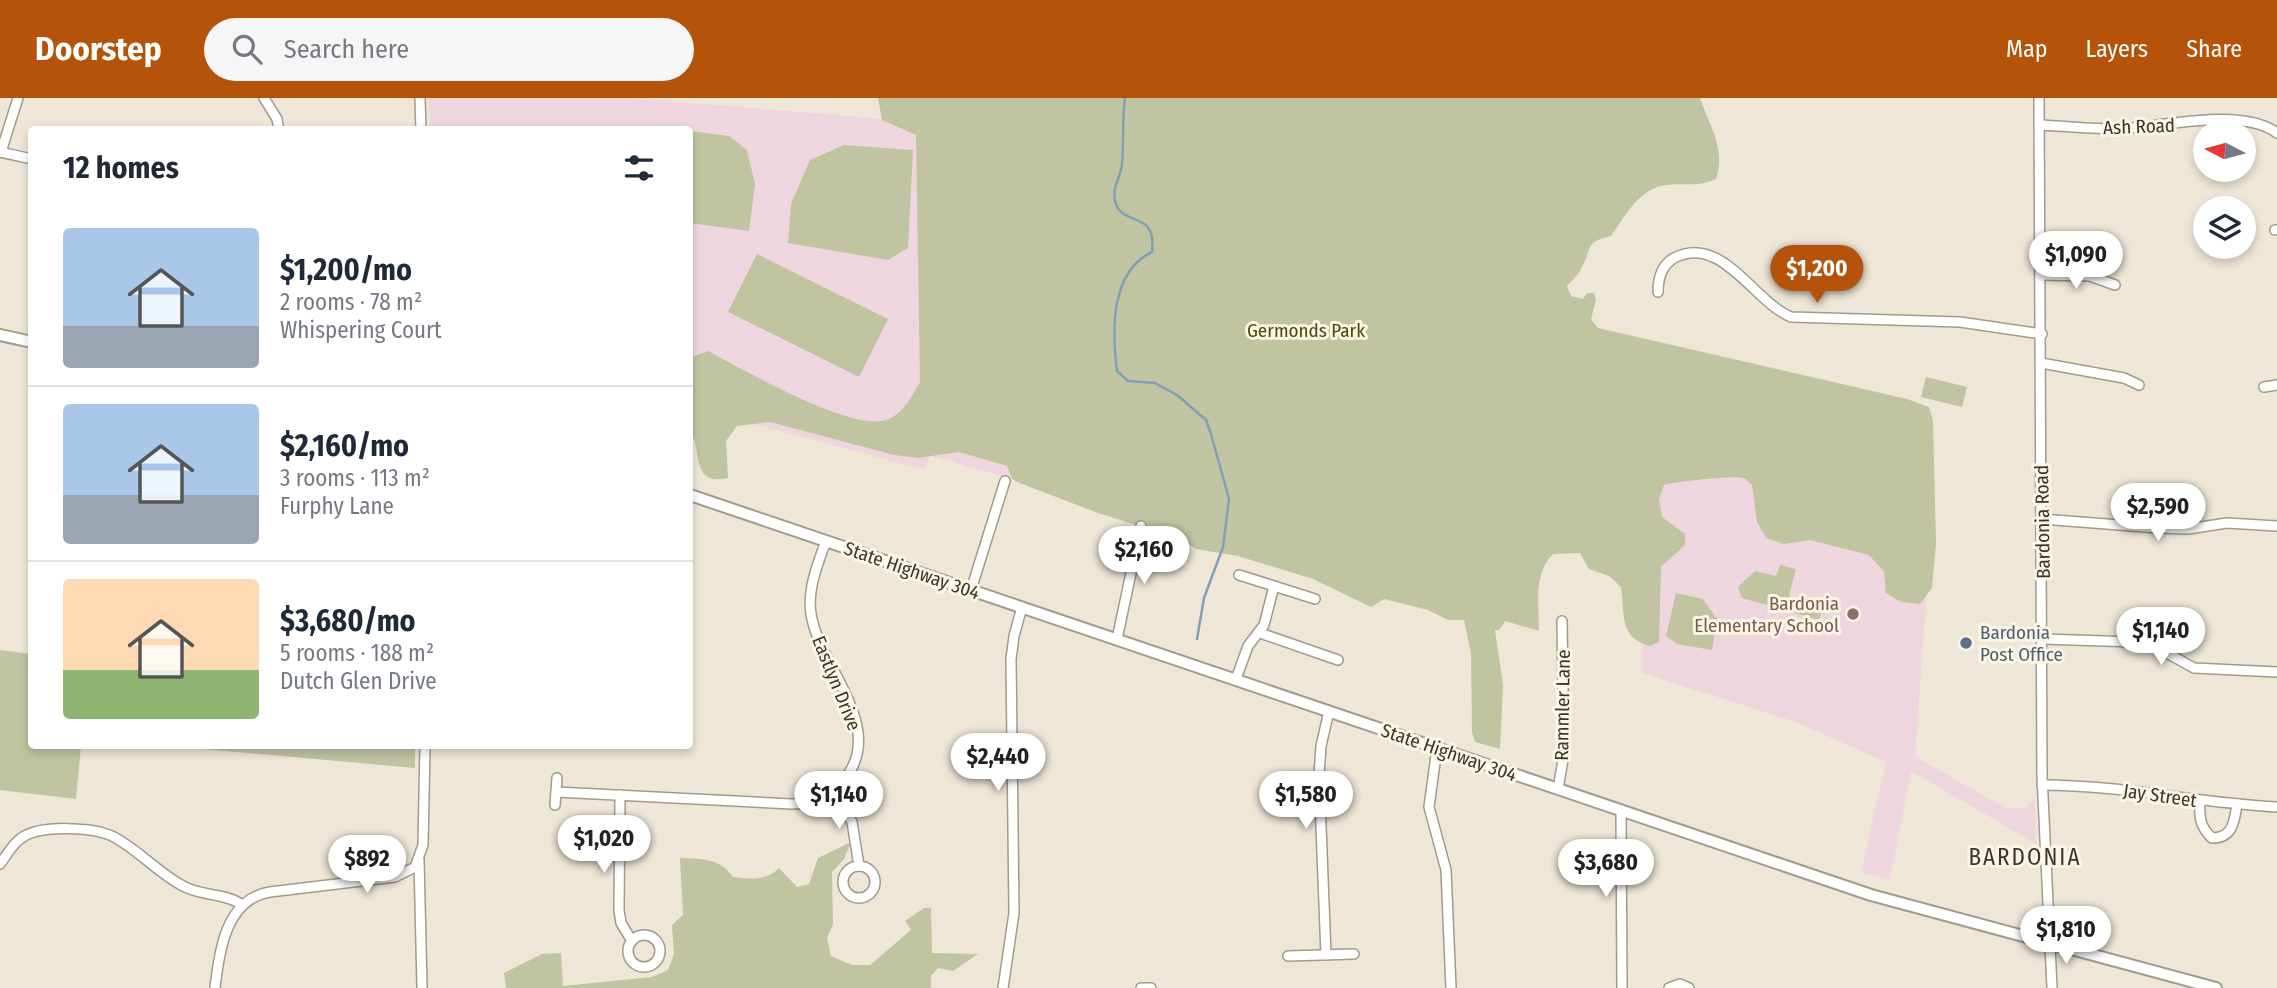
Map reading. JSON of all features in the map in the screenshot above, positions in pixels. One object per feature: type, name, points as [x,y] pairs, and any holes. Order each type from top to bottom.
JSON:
[{"type":"main road","points":[[0,335],[28,341]]},
{"type":"main road","name":"State Highway 304","points":[[693,496],[1878,898],[2050,946],[2216,988]]},
{"type":"street","points":[[18,98],[1,152],[28,158]]},
{"type":"street","points":[[264,98],[278,126]]},
{"type":"street","points":[[420,98],[421,126]]},
{"type":"street","name":"Bardonia Road","points":[[2039,98],[2042,275],[2042,785],[2052,988]]},
{"type":"street","name":"Ash Road","points":[[2039,125],[2112,129],[2235,120],[2257,123],[2277,133]]},
{"type":"street","points":[[1658,292],[1660,274],[1670,261],[1681,256],[1701,254],[1725,263],[1772,306],[1791,317],[1960,322],[2042,334]]},
{"type":"street","points":[[2042,275],[2090,276],[2115,285]]},
{"type":"street","points":[[2041,363],[2124,377],[2140,385]]},
{"type":"street","points":[[2264,387],[2277,385]]},
{"type":"street","points":[[971,590],[1004,481]]},
{"type":"street","points":[[2042,519],[2188,529],[2227,523],[2277,526]]},
{"type":"street","points":[[1117,639],[1142,526]]},
{"type":"street","name":"Eastlyn Drive","points":[[826,541],[812,586],[811,614],[853,713],[859,736],[854,764],[833,792]]},
{"type":"street","points":[[1239,575],[1315,599]]},
{"type":"street","points":[[1236,680],[1248,646],[1260,633],[1274,586]]},
{"type":"street","points":[[1003,988],[1014,913],[1012,651],[1022,607]]},
{"type":"street","name":"Rammler Lane","points":[[1558,789],[1564,754],[1562,621]]},
{"type":"street","points":[[1260,633],[1338,660]]},
{"type":"street","points":[[2043,639],[2135,642],[2155,647],[2194,668],[2277,672]]},
{"type":"street","points":[[1326,955],[1319,775],[1321,746],[1329,711]]},
{"type":"street","points":[[1437,748],[1429,807],[1446,870],[1451,988]]},
{"type":"street","points":[[422,987],[419,860],[423,841],[425,749]]},
{"type":"street","points":[[555,806],[557,778]]},
{"type":"street","name":"Jay Street","points":[[2042,785],[2110,787],[2200,801],[2277,807]]},
{"type":"street","points":[[556,792],[792,804],[812,802],[833,792],[852,822],[859,866]]},
{"type":"street","points":[[620,795],[619,910],[621,923],[632,941]]},
{"type":"street","points":[[2200,801],[2199,817],[2203,831],[2212,838],[2222,838],[2231,832],[2237,805]]},
{"type":"street","points":[[1621,810],[1622,988]]},
{"type":"street","points":[[0,864],[17,841],[34,832],[58,829],[100,832],[120,841],[187,888],[230,898],[241,904]]},
{"type":"street","points":[[215,988],[223,944],[241,904],[265,892],[398,876],[411,870],[419,860]]},
{"type":"street","points":[[1289,956],[1354,954]]},
{"type":"street","points":[[1669,988],[1680,984],[1689,988]]},
{"type":"street","points":[[1141,988],[1151,988]]},
{"type":"shaded area","points":[[429,98],[629,98],[922,122],[1019,455],[1012,479],[929,455],[925,470],[693,408],[693,126],[430,126]]},
{"type":"shaded area","points":[[1648,343],[1931,534],[1915,756],[2005,808],[2025,808],[2035,798],[2036,844],[1911,771],[1890,880],[1861,872],[1886,762],[1796,722],[1642,673]]},
{"type":"green space","name":"Germonds Park","points":[[878,98],[1700,98],[1718,148],[1719,168],[1716,179],[1698,184],[1657,187],[1641,197],[1611,236],[1593,243],[1581,270],[1567,286],[1571,296],[1583,299],[1587,293],[1594,293],[1596,300],[1591,319],[1598,328],[1907,399],[1929,407],[1933,421],[1936,544],[1932,588],[1920,604],[1901,602],[1886,593],[1884,572],[1869,555],[1810,540],[1784,544],[1766,538],[1757,522],[1752,485],[1744,479],[1717,478],[1664,485],[1659,499],[1662,517],[1685,534],[1685,545],[1661,567],[1659,642],[1650,646],[1640,642],[1628,631],[1621,587],[1609,576],[1589,569],[1580,553],[1553,554],[1542,571],[1540,580],[1539,631],[1505,621],[1499,630],[1495,630],[1503,685],[1500,749],[1475,742],[1472,732],[1471,653],[1464,620],[1448,620],[1428,610],[1384,599],[1371,607],[1313,579],[1238,556],[1196,549],[1181,539],[1098,513],[1017,482],[1012,479],[1007,466],[959,452],[918,458],[894,455],[770,422],[737,426],[726,441],[728,478],[707,477],[699,464],[693,436],[693,357],[708,351],[799,398],[851,418],[873,421],[889,419],[899,412],[920,382],[916,135],[882,120]]},
{"type":"green space","points":[[693,131],[729,136],[747,150],[755,184],[749,231],[693,223]]},
{"type":"green space","points":[[844,145],[913,150],[908,248],[888,260],[788,243],[791,204],[810,160]]},
{"type":"green space","points":[[757,254],[888,319],[859,377],[728,312]]},
{"type":"green space","points":[[1926,377],[1967,387],[1962,407],[1921,397]]},
{"type":"green space","points":[[1780,565],[1796,569],[1789,596],[1823,607],[1819,620],[1742,598],[1738,587],[1755,571],[1776,576]]},
{"type":"green space","points":[[1676,593],[1703,599],[1717,619],[1712,650],[1677,644],[1666,636]]},
{"type":"green space","points":[[0,650],[28,654],[28,749],[81,749],[76,799],[0,790]]},
{"type":"green space","points":[[203,749],[415,749],[415,768]]},
{"type":"green space","points":[[851,842],[844,859],[832,872],[833,924],[827,938],[831,956],[852,965],[870,965],[911,930],[905,921],[924,908],[931,908],[932,953],[978,954],[953,971],[938,968],[931,976],[931,988],[506,988],[504,973],[542,954],[561,953],[563,986],[652,977],[668,970],[674,954],[672,925],[683,915],[680,858],[716,863],[733,877],[739,878],[763,877],[779,868],[797,887],[809,884],[818,858]]},
{"type":"waterway","points":[[1125,98],[1122,164],[1115,201],[1124,215],[1149,229],[1152,252],[1138,261],[1121,288],[1114,338],[1117,371],[1128,381],[1155,383],[1177,395],[1206,420],[1229,499],[1223,547],[1204,598],[1197,639]]},
{"type":"place","name":"Bardonia Elementary School","points":[[1853,614]]},
{"type":"place","name":"Bardonia Post Office","points":[[1966,643]]},
{"type":"district","name":"BARDONIA","points":[[2025,857]]}]
